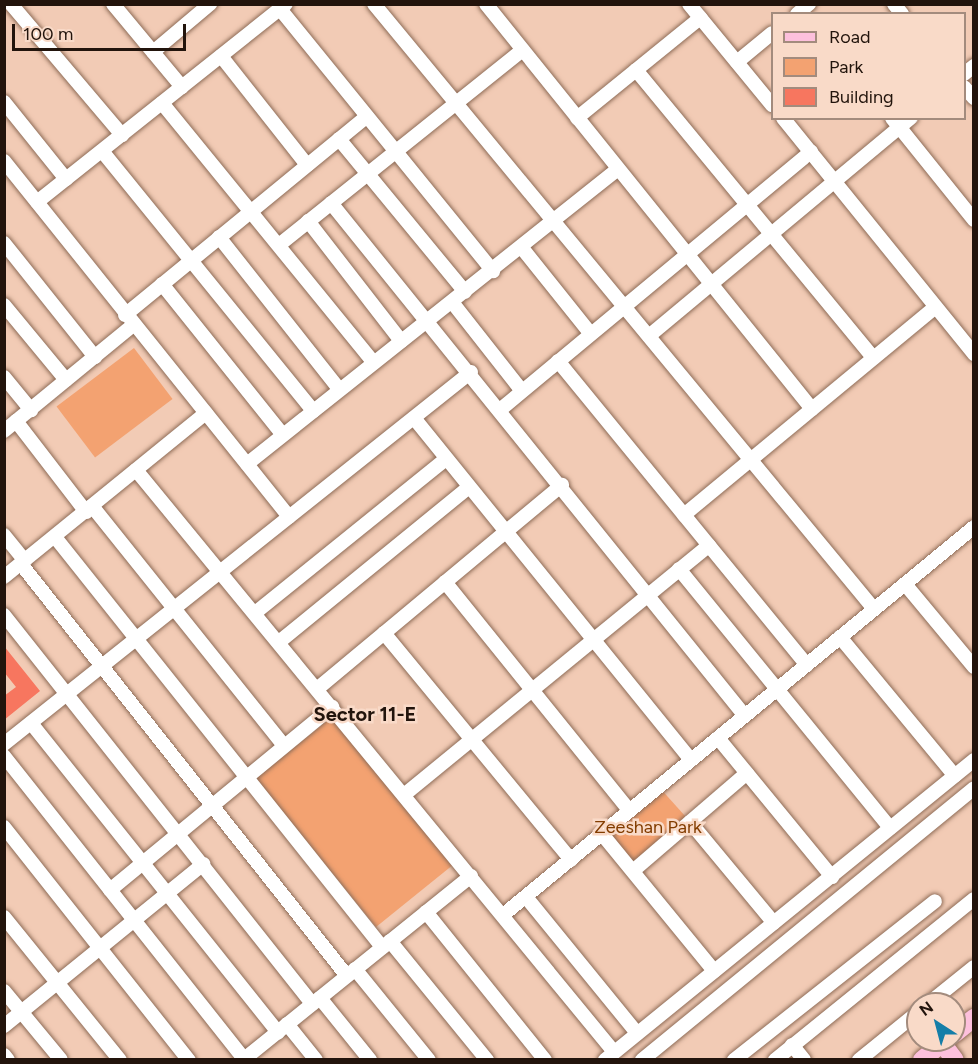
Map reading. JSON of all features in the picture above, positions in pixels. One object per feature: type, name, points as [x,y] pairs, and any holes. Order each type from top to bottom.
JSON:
[{"type":"street","points":[[11,4],[122,135]]},
{"type":"street","points":[[113,4],[182,87]]},
{"type":"street","points":[[153,52],[210,4]]},
{"type":"street","points":[[374,4],[874,609]]},
{"type":"street","points":[[486,4],[812,408]]},
{"type":"street","points":[[689,4],[771,104]]},
{"type":"street","points":[[37,202],[283,7],[367,116],[493,271]]},
{"type":"street","points":[[577,118],[700,18]]},
{"type":"street","points":[[736,62],[771,34]]},
{"type":"street","points":[[279,245],[522,50]]},
{"type":"street","points":[[221,56],[307,165]]},
{"type":"street","points":[[636,70],[873,358]]},
{"type":"street","points":[[4,102],[66,179]]},
{"type":"street","points":[[162,103],[373,363]]},
{"type":"street","points":[[4,431],[95,357],[162,284],[367,116]]},
{"type":"street","points":[[785,120],[974,354]]},
{"type":"street","points":[[649,336],[835,181],[895,123],[974,220]]},
{"type":"street","points":[[339,139],[465,292]]},
{"type":"street","points":[[102,151],[312,411]]},
{"type":"street","points":[[501,409],[811,152]]},
{"type":"street","points":[[4,160],[129,320],[289,517]]},
{"type":"street","points":[[247,464],[401,340],[555,223],[618,169]]},
{"type":"street","points":[[332,203],[501,409],[746,716]]},
{"type":"street","points":[[308,221],[401,340]]},
{"type":"street","points":[[219,237],[339,389]]},
{"type":"street","points":[[4,243],[95,357]]},
{"type":"street","points":[[522,248],[591,334]]},
{"type":"street","points":[[162,284],[282,434]]},
{"type":"street","points":[[452,302],[522,391]]},
{"type":"street","points":[[4,305],[66,380]]},
{"type":"street","points":[[684,515],[935,307]]},
{"type":"street","points":[[558,361],[807,665]]},
{"type":"street","points":[[4,744],[471,372]]},
{"type":"street","points":[[4,377],[31,410]]},
{"type":"street","points":[[4,577],[206,413]]},
{"type":"street","points":[[414,418],[692,760]]},
{"type":"street","points":[[16,421],[175,609],[285,746]]},
{"type":"street","points":[[255,613],[447,459]]},
{"type":"street","points":[[136,470],[503,915],[609,1056],[974,760]]},
{"type":"street","points":[[317,689],[562,485]]},
{"type":"street","points":[[279,642],[469,487]]},
{"type":"street","points":[[4,535],[102,667],[212,806],[351,972],[429,1059]]},
{"type":"street","points":[[503,915],[874,609],[970,536]]},
{"type":"street","points":[[55,537],[247,777],[386,944],[487,1059]]},
{"type":"street","points":[[404,795],[709,545]]},
{"type":"street","points":[[680,569],[890,828]]},
{"type":"street","points":[[445,582],[630,811]]},
{"type":"street","points":[[905,584],[974,667]]},
{"type":"street","points":[[4,615],[202,864],[316,1001],[370,1059]]},
{"type":"street","points":[[384,633],[571,860]]},
{"type":"street","points":[[840,637],[955,776]]},
{"type":"street","points":[[110,890],[332,707]]},
{"type":"street","points":[[31,723],[167,893],[282,1028],[316,1059]]},
{"type":"street","points":[[718,738],[832,877]]},
{"type":"street","points":[[4,756],[134,920],[249,1057],[471,876]]},
{"type":"street","points":[[633,871],[747,773]]},
{"type":"street","points":[[642,1059],[974,788]]},
{"type":"street","points":[[690,822],[774,923]]},
{"type":"street","points":[[4,827],[189,1059]]},
{"type":"street","points":[[602,834],[714,971]]},
{"type":"street","points":[[4,1026],[202,864]]},
{"type":"street","points":[[525,897],[637,1033]]},
{"type":"street","points":[[775,1059],[974,899]]},
{"type":"street","points":[[735,1059],[935,901]]},
{"type":"street","points":[[426,912],[545,1059]]},
{"type":"street","points":[[4,917],[120,1059]]},
{"type":"street","points":[[943,992],[974,967]]},
{"type":"street","points":[[4,992],[61,1059]]},
{"type":"street","points":[[859,1059],[906,1022]]},
{"type":"street","points":[[792,1045],[804,1059]]},
{"type":"street","points":[[4,1055],[8,1059]]},
{"type":"green space","points":[[134,348],[173,399],[95,457],[57,406]]},
{"type":"green space","points":[[332,717],[452,865],[376,927],[256,779]]},
{"type":"green space","name":"Zeeshan Park","points":[[659,787],[690,822],[635,871],[604,837]]},
{"type":"building","points":[[4,646],[40,691],[4,720],[4,696],[16,687],[4,672]]},
{"type":"district","name":"Sector 11-E","points":[[365,714]]}]
